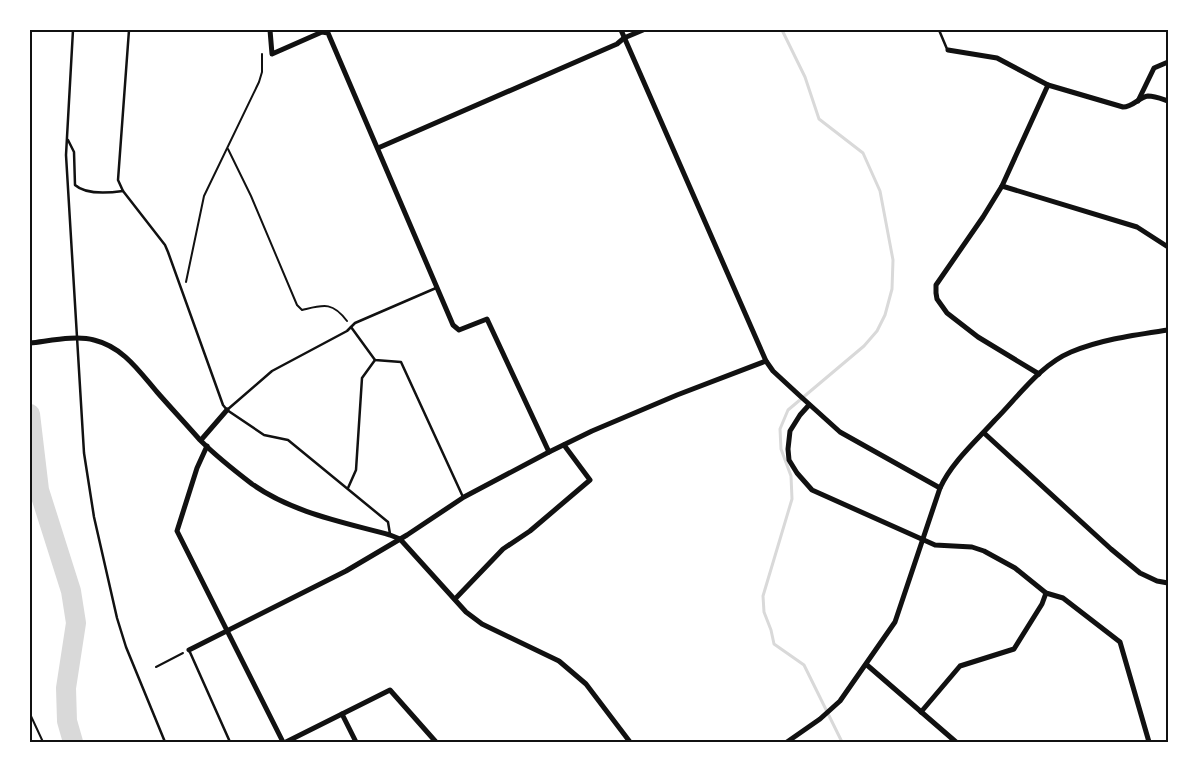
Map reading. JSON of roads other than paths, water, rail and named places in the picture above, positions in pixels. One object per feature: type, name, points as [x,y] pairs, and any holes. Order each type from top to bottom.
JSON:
[{"type":"street","points":[[270,30],[272,54],[322,32],[328,33],[453,325],[459,330],[487,319],[549,452]]},
{"type":"street","points":[[621,30],[766,361],[773,371],[840,432],[940,488]]},
{"type":"street","points":[[378,148],[617,44],[624,38],[643,30]]},
{"type":"street","points":[[948,50],[996,58],[1048,85],[1123,107],[1128,107],[1145,96],[1151,96],[1168,102]]},
{"type":"street","points":[[1137,101],[1154,68],[1168,62]]},
{"type":"street","points":[[1039,374],[978,337],[947,313],[941,307],[936,293],[936,285],[1002,186],[1048,85]]},
{"type":"street","points":[[1002,186],[1137,226],[1168,247]]},
{"type":"street","points":[[787,742],[832,709],[867,665],[896,622],[946,475],[984,433],[1039,374],[1056,360],[1070,352],[1105,340],[1168,330]]},
{"type":"street","points":[[30,343],[76,339],[98,341],[120,352],[133,363],[200,440],[251,483],[276,500],[312,514],[400,539],[466,612],[482,624],[558,661],[586,684],[630,742]]},
{"type":"street","points":[[189,650],[346,571],[400,539],[464,497],[549,452],[677,395],[766,361]]},
{"type":"street","points":[[808,404],[794,423],[788,440],[790,460],[804,482],[812,490],[935,546],[972,547],[984,551],[1015,568],[1046,593],[1063,598],[1120,642],[1149,742]]},
{"type":"street","points":[[200,440],[227,410]]},
{"type":"street","points":[[984,433],[1104,543],[1140,573],[1157,581],[1168,583]]},
{"type":"street","points":[[455,599],[503,548],[530,531],[590,480],[564,445]]},
{"type":"street","points":[[207,446],[197,468],[178,531],[226,631],[285,742],[390,690],[436,742]]},
{"type":"street","points":[[921,712],[960,666],[1014,648],[1042,604],[1046,593]]},
{"type":"street","points":[[867,665],[956,742]]},
{"type":"street","points":[[342,714],[356,742]]},
{"type":"lane","points":[[73,30],[66,155],[84,453],[106,576],[126,646],[165,742]]},
{"type":"lane","points":[[128,30],[118,180],[123,190],[165,245],[223,405],[227,410],[264,435],[288,440],[388,522],[390,535]]},
{"type":"lane","points":[[939,30],[948,50]]},
{"type":"lane","points":[[67,139],[74,152],[75,185],[80,190],[92,192],[123,190]]},
{"type":"lane","points":[[227,410],[272,371],[347,331],[355,323],[437,288]]},
{"type":"lane","points":[[351,327],[375,360],[401,362],[464,497]]},
{"type":"lane","points":[[348,488],[356,470],[362,378],[375,360]]},
{"type":"lane","points":[[189,650],[230,742]]},
{"type":"waterway","points":[[782,30],[805,77],[819,119],[863,153],[880,191],[893,260],[892,289],[885,315],[877,331],[864,346],[788,410],[780,429],[781,449],[791,476],[792,499],[763,596],[764,612],[774,644],[804,665],[842,742]]},
{"type":"waterway","points":[[30,414],[39,490],[71,591],[76,623],[66,688],[67,721],[73,742]]}]
